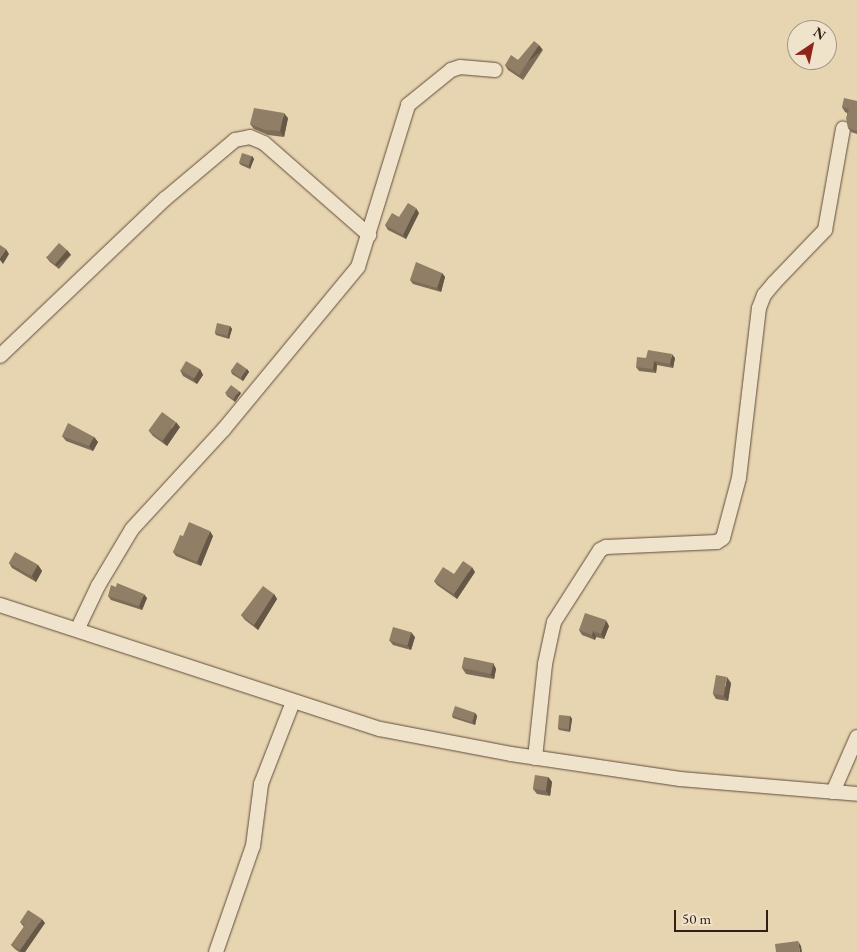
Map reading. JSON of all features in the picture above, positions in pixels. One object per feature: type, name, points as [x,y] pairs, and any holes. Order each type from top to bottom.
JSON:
[{"type":"street","points":[[78,628],[98,586],[132,529],[224,428],[358,267],[370,235],[408,105],[451,70],[460,67],[494,70]]},
{"type":"street","points":[[535,758],[545,664],[554,622],[600,550],[606,547],[716,542],[724,538],[740,478],[759,308],[764,295],[774,283],[825,230],[843,129]]},
{"type":"street","points":[[0,356],[165,199],[235,140],[250,137],[264,143],[370,235]]},
{"type":"street","points":[[0,605],[78,628],[293,702],[380,729],[535,758],[680,779],[857,794]]},
{"type":"street","points":[[216,952],[253,846],[261,784],[293,702]]},
{"type":"street","points":[[833,792],[857,737]]},
{"type":"building","points":[[534,41],[539,45],[519,75],[505,65],[511,55],[518,60]]},
{"type":"building","points":[[844,98],[857,101],[857,131],[848,128],[846,118],[849,109],[842,107]]},
{"type":"building","points":[[254,108],[284,113],[280,131],[265,130],[250,124]]},
{"type":"building","points":[[242,153],[252,156],[249,165],[239,163]]},
{"type":"building","points":[[408,203],[416,208],[403,235],[385,225],[392,213],[399,217]]},
{"type":"building","points":[[59,243],[67,250],[55,265],[47,257]]},
{"type":"building","points":[[0,245],[6,249],[0,258]]},
{"type":"building","points":[[416,262],[442,273],[437,288],[410,280]]},
{"type":"building","points":[[217,323],[230,326],[227,336],[215,333]]},
{"type":"building","points":[[648,350],[672,354],[670,364],[654,361],[653,369],[636,367],[637,357],[646,358]]},
{"type":"building","points":[[186,361],[200,369],[194,379],[180,371]]},
{"type":"building","points":[[237,362],[247,369],[241,378],[231,371]]},
{"type":"building","points":[[231,385],[239,391],[233,399],[225,393]]},
{"type":"building","points":[[162,412],[176,422],[162,441],[148,431]]},
{"type":"building","points":[[68,423],[94,437],[89,446],[62,436]]},
{"type":"building","points":[[189,522],[210,531],[197,562],[173,552],[180,535],[183,536]]},
{"type":"building","points":[[15,552],[38,565],[31,576],[9,563]]},
{"type":"building","points":[[463,561],[472,567],[454,594],[434,581],[443,567],[454,574]]},
{"type":"building","points":[[117,583],[144,594],[139,606],[108,596],[111,585],[116,587]]},
{"type":"building","points":[[263,586],[274,594],[254,625],[241,615]]},
{"type":"building","points":[[585,613],[606,620],[601,634],[593,631],[592,635],[579,630]]},
{"type":"building","points":[[393,627],[411,632],[407,646],[389,640]]},
{"type":"building","points":[[464,657],[493,663],[491,674],[462,668]]},
{"type":"building","points":[[716,675],[727,677],[724,696],[713,694]]},
{"type":"building","points":[[455,706],[475,713],[472,722],[452,715]]},
{"type":"building","points":[[559,715],[570,716],[569,729],[558,728]]},
{"type":"building","points":[[535,775],[548,777],[546,791],[533,789]]},
{"type":"building","points":[[28,910],[42,919],[20,950],[11,945],[25,925],[20,922]]},
{"type":"building","points":[[798,941],[800,952],[776,952],[775,944]]}]
